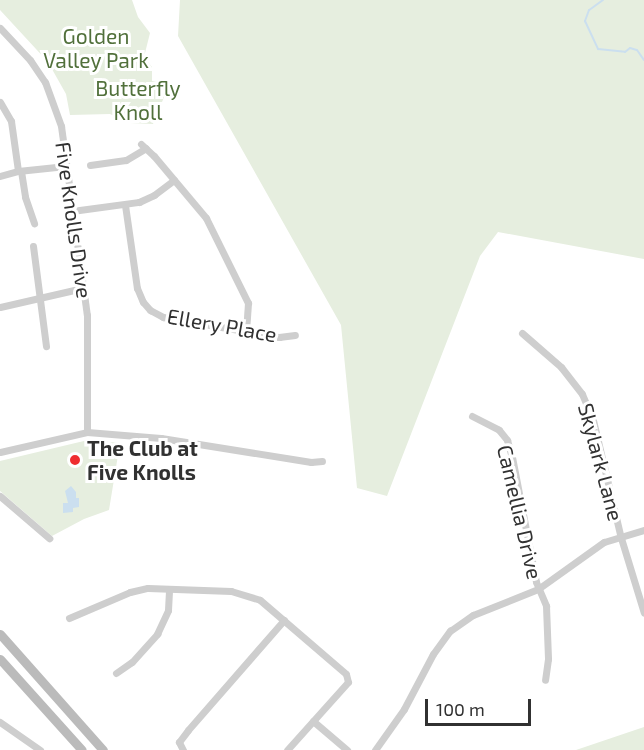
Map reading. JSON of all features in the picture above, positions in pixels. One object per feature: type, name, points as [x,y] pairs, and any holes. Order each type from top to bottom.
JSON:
[{"type":"main road","points":[[0,634],[104,750]]},
{"type":"main road","points":[[0,659],[82,750]]},
{"type":"street","name":"Five Knolls Drive","points":[[0,28],[30,60],[45,82],[60,126],[83,288],[89,351],[87,432]]},
{"type":"street","points":[[0,102],[10,121],[25,196],[34,223]]},
{"type":"street","points":[[90,165],[126,160],[144,146],[206,218],[242,286],[248,303],[246,331]]},
{"type":"street","points":[[0,176],[20,171],[66,166]]},
{"type":"street","points":[[72,211],[125,205],[154,195],[174,180]]},
{"type":"street","name":"Ellery Place","points":[[125,205],[137,288],[143,302],[150,310],[164,317],[279,337],[295,334]]},
{"type":"street","points":[[33,246],[46,346]]},
{"type":"street","points":[[0,307],[83,288]]},
{"type":"street","name":"Skylark Lane","points":[[522,333],[561,367],[582,394],[592,420],[621,538],[644,613]]},
{"type":"street","name":"Camellia Drive","points":[[472,416],[499,430],[507,440],[538,589],[546,606],[548,659],[545,680]]},
{"type":"street","points":[[0,452],[87,432],[147,436],[311,462],[322,460]]},
{"type":"street","points":[[0,496],[50,538]]},
{"type":"street","points":[[375,750],[399,717],[434,654],[450,631],[473,615],[538,589],[590,549],[604,542],[644,530]]},
{"type":"street","points":[[69,618],[130,592],[148,588],[206,589],[247,595],[260,600],[346,674],[348,681],[287,750]]},
{"type":"street","points":[[116,673],[132,662],[157,634],[168,610],[169,589]]},
{"type":"street","points":[[183,750],[179,742],[188,730],[284,620]]},
{"type":"street","points":[[313,721],[347,750]]},
{"type":"street","points":[[0,722],[40,750]]},
{"type":"green space","name":"Golden Valley Park","points":[[0,0],[132,0],[138,17],[150,33],[144,57],[152,67],[152,81],[169,85],[153,124],[130,123],[110,114],[70,115],[66,94],[48,62],[0,10]]},
{"type":"green space","points":[[180,0],[644,0],[644,259],[498,232],[480,256],[387,496],[357,488],[341,325],[178,36]]},
{"type":"green space","points":[[88,440],[120,443],[109,510],[84,519],[52,536],[0,491],[0,461]]},
{"type":"green space","points":[[644,727],[644,750],[576,750]]},
{"type":"water","points":[[71,486],[76,492],[76,498],[79,498],[79,507],[73,508],[73,512],[63,513],[63,503],[68,503],[65,491]]},
{"type":"waterway","points":[[603,0],[589,10],[585,21],[598,49],[625,52],[630,48],[637,50],[644,60]]},
{"type":"place","name":"The Club at Five Knolls","points":[[75,460]]},
{"type":"park label","name":"Butterfly Knoll","points":[[138,100]]}]
